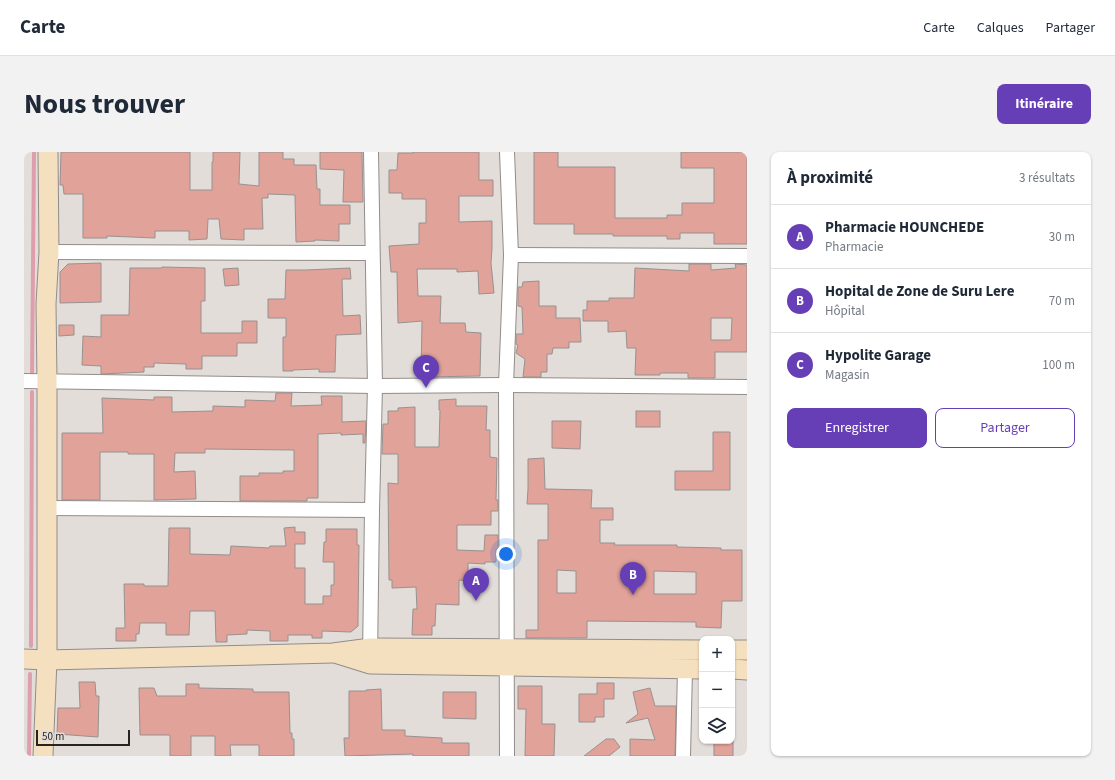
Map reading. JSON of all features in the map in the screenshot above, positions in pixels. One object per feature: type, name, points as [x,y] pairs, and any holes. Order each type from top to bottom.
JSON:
[{"type":"street","points":[[43,756],[47,660],[46,304],[49,252],[48,152]]},
{"type":"street","points":[[370,656],[375,386],[371,152]]},
{"type":"street","points":[[507,152],[511,255],[506,384],[507,756]]},
{"type":"street","points":[[49,252],[372,253]]},
{"type":"street","points":[[511,255],[747,256]]},
{"type":"street","points":[[24,381],[375,386],[506,384],[747,387]]},
{"type":"street","points":[[47,508],[372,510]]},
{"type":"street","points":[[24,659],[47,660],[333,653],[370,656],[507,657],[699,650]]},
{"type":"street","points":[[735,650],[747,650]]},
{"type":"street","points":[[507,657],[694,669],[683,756]]},
{"type":"street","points":[[735,669],[747,670]]},
{"type":"building","points":[[61,152],[190,152],[190,190],[212,190],[213,152],[240,152],[239,184],[259,186],[259,152],[283,152],[283,159],[294,159],[294,165],[316,165],[317,189],[320,189],[320,205],[350,205],[350,224],[339,224],[339,241],[315,240],[296,242],[295,195],[268,194],[268,198],[262,198],[263,229],[244,229],[244,240],[221,239],[219,219],[208,219],[207,239],[189,240],[189,231],[155,231],[155,238],[107,236],[107,238],[83,238],[83,194],[64,194],[63,185],[60,185]]},
{"type":"building","points":[[320,152],[362,152],[363,202],[343,202],[344,170],[320,169]]},
{"type":"building","points":[[479,152],[479,180],[493,180],[493,196],[459,196],[459,222],[492,221],[491,263],[494,293],[479,294],[478,271],[457,272],[457,269],[417,269],[418,296],[441,296],[440,323],[465,323],[466,332],[481,333],[480,376],[421,377],[422,321],[398,323],[397,272],[391,272],[389,246],[419,244],[419,223],[426,223],[426,199],[402,199],[402,193],[389,193],[389,170],[397,170],[398,153]]},
{"type":"building","points":[[534,152],[558,152],[558,167],[615,167],[615,218],[667,218],[667,215],[682,215],[682,203],[714,203],[714,168],[681,168],[681,152],[747,152],[747,244],[714,244],[714,233],[680,233],[680,239],[667,239],[667,236],[574,234],[574,224],[534,224]]},
{"type":"building","points":[[101,263],[101,302],[60,303],[60,272],[68,264]]},
{"type":"building","points":[[689,264],[711,264],[711,270],[736,268],[735,264],[747,265],[747,352],[715,352],[715,378],[688,378],[688,373],[635,375],[636,348],[627,348],[626,331],[608,332],[608,321],[583,321],[583,310],[587,310],[587,301],[609,301],[609,298],[634,298],[635,268],[689,271]],"holes":[[[711,318],[732,318],[731,340],[711,340]]]},
{"type":"building","points":[[130,268],[205,268],[205,301],[201,301],[201,333],[242,333],[242,321],[257,321],[257,343],[237,343],[237,356],[202,356],[202,369],[186,369],[186,364],[154,363],[154,367],[144,367],[144,372],[101,374],[101,366],[82,365],[83,336],[101,337],[101,315],[129,315]]},
{"type":"building","points":[[238,268],[239,285],[225,286],[223,269]]},
{"type":"building","points":[[350,268],[351,279],[342,279],[343,316],[360,315],[361,334],[336,335],[335,372],[319,372],[319,369],[283,371],[283,337],[286,337],[286,318],[268,318],[268,299],[285,299],[286,270]]},
{"type":"building","points":[[539,281],[539,306],[556,306],[556,318],[580,318],[581,342],[569,342],[569,348],[553,348],[552,354],[547,354],[547,372],[541,372],[541,377],[523,377],[525,359],[516,353],[518,345],[516,344],[516,334],[523,334],[522,307],[518,306],[518,287],[522,287],[523,282]]},
{"type":"building","points":[[59,325],[74,325],[74,335],[59,336]]},
{"type":"building","points":[[276,393],[292,393],[291,406],[322,405],[321,396],[342,396],[342,422],[366,421],[365,443],[363,443],[363,434],[318,434],[318,498],[307,498],[307,501],[240,501],[240,476],[259,476],[259,473],[283,473],[283,471],[294,471],[294,450],[205,449],[205,453],[175,453],[174,472],[195,471],[196,499],[154,500],[154,454],[100,452],[100,500],[62,500],[62,433],[103,433],[102,398],[154,400],[154,397],[172,397],[172,412],[213,411],[213,406],[245,407],[245,400],[275,401]]},
{"type":"building","points":[[456,399],[456,406],[487,406],[486,430],[490,430],[490,457],[497,458],[496,500],[498,500],[498,511],[491,511],[491,525],[457,525],[457,550],[484,551],[485,535],[498,535],[496,562],[485,562],[485,564],[468,563],[468,581],[459,580],[459,605],[436,604],[435,626],[432,626],[432,635],[412,635],[413,609],[417,609],[416,587],[392,588],[392,580],[389,580],[388,483],[398,484],[398,454],[382,454],[383,424],[388,424],[388,411],[398,411],[398,408],[415,407],[415,447],[439,447],[439,400]]},
{"type":"building","points":[[636,411],[660,411],[660,427],[636,427]]},
{"type":"building","points":[[552,421],[581,421],[580,449],[552,448]]},
{"type":"building","points":[[713,432],[730,432],[730,490],[675,490],[675,471],[713,471]]},
{"type":"building","points":[[544,458],[545,489],[592,490],[591,508],[613,508],[613,520],[600,520],[600,543],[615,543],[614,545],[677,545],[677,547],[742,550],[742,601],[722,601],[721,628],[696,627],[696,622],[587,621],[587,638],[526,638],[526,630],[538,630],[538,540],[548,540],[548,504],[527,504],[528,459]],"holes":[[[557,570],[576,571],[576,593],[557,593]],[[654,571],[696,572],[696,594],[654,594]]]},
{"type":"building","points":[[295,527],[295,532],[305,532],[305,544],[295,544],[295,568],[305,568],[305,604],[323,604],[323,596],[331,596],[331,585],[334,585],[334,562],[323,562],[326,529],[357,529],[357,545],[359,545],[358,626],[351,632],[322,631],[322,638],[312,638],[312,635],[288,635],[288,641],[270,641],[270,631],[247,630],[247,634],[227,635],[227,642],[216,642],[215,611],[190,611],[189,635],[166,635],[166,623],[140,623],[139,634],[136,634],[136,641],[116,641],[116,628],[125,628],[124,584],[168,586],[169,528],[190,528],[190,554],[230,555],[231,546],[269,548],[270,546],[286,546],[284,528]]},
{"type":"building","points":[[79,682],[95,682],[96,696],[99,696],[98,737],[57,734],[58,708],[80,708]]},
{"type":"building","points":[[597,683],[614,683],[614,699],[604,699],[604,717],[595,717],[595,722],[579,722],[579,694],[597,694]]},
{"type":"building","points":[[186,684],[199,684],[199,688],[253,689],[253,692],[289,692],[290,733],[292,733],[292,739],[294,739],[294,756],[259,756],[259,745],[230,745],[231,756],[215,756],[215,736],[191,736],[191,756],[170,756],[170,735],[140,735],[139,688],[154,688],[157,696],[186,696]]},
{"type":"building","points":[[518,686],[542,686],[542,724],[555,724],[554,756],[525,756],[526,709],[518,709]]},
{"type":"building","points":[[650,688],[655,706],[676,706],[675,756],[630,756],[630,739],[655,740],[648,718],[626,723],[638,714],[633,692]]},
{"type":"building","points":[[381,689],[382,730],[405,730],[405,736],[442,738],[442,743],[469,743],[469,756],[413,756],[413,754],[345,756],[344,738],[349,738],[349,691]]},
{"type":"building","points":[[443,692],[476,692],[476,719],[443,718]]},
{"type":"building","points":[[606,739],[614,739],[620,747],[609,756],[584,756]]},
{"type":"building","points":[[714,744],[733,744],[733,756],[714,756]]},
{"type":"waterway","points":[[32,376],[34,152]]},
{"type":"waterway","points":[[31,646],[32,392]]},
{"type":"waterway","points":[[29,756],[30,674]]},
{"type":"place","name":"Hypolite Garage","points":[[426,388]]},
{"type":"place","name":"Hopital de Zone de Suru Lere","points":[[633,595]]},
{"type":"place","name":"Pharmacie HOUNCHEDE","points":[[476,601]]}]
